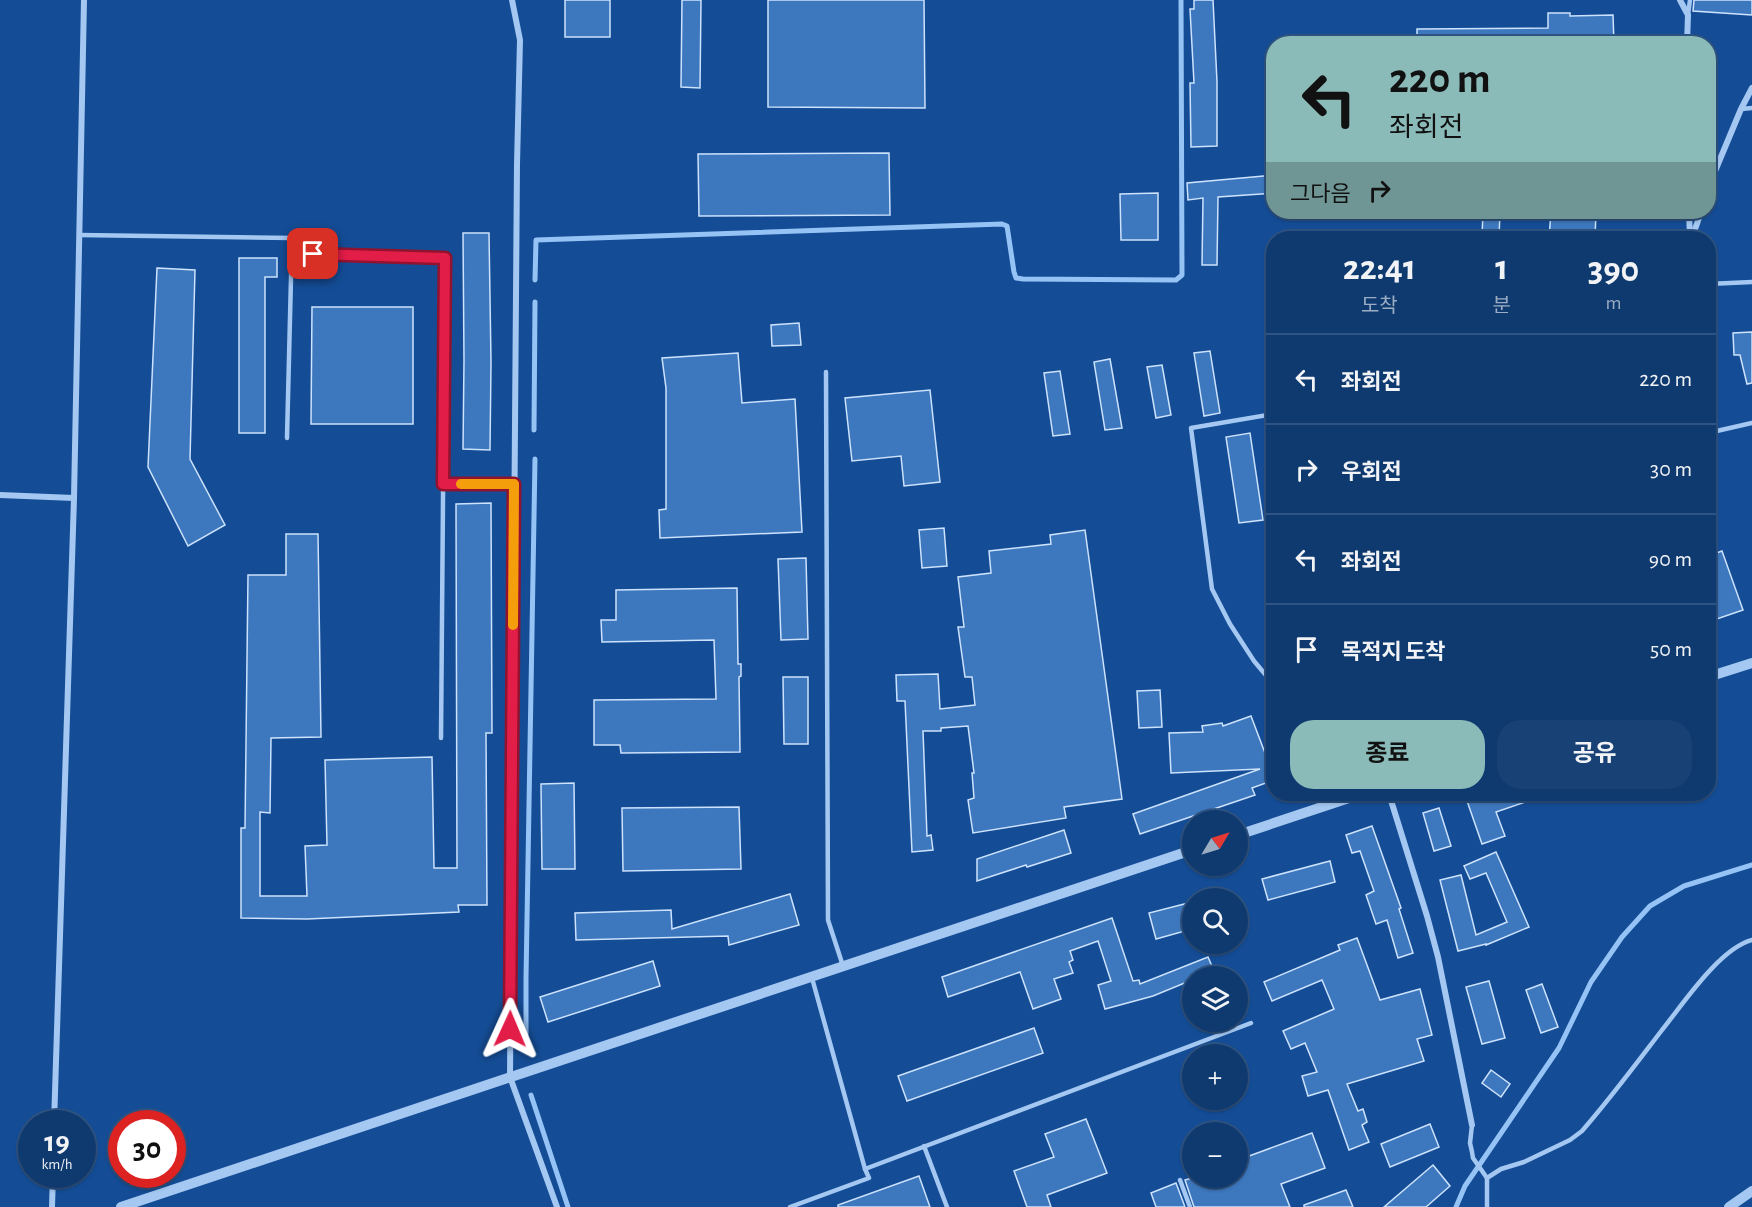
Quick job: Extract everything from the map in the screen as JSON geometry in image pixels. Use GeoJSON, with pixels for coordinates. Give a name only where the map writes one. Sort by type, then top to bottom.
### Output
{"type":"FeatureCollection","features":[{"type":"Feature","properties":{"kind":"street"},"geometry":{"type":"LineString","coordinates":[[54,1110],[74,498],[84,0]]}},
{"type":"Feature","properties":{"kind":"street"},"geometry":{"type":"LineString","coordinates":[[512,0],[520,40],[517,164],[510,1077],[556,1207]]}},
{"type":"Feature","properties":{"kind":"street"},"geometry":{"type":"LineString","coordinates":[[1680,0],[1688,15],[1687,36]]}},
{"type":"Feature","properties":{"kind":"street"},"geometry":{"type":"LineString","coordinates":[[1716,169],[1752,88]]}},
{"type":"Feature","properties":{"kind":"street"},"geometry":{"type":"LineString","coordinates":[[0,495],[74,498]]}},
{"type":"Feature","properties":{"kind":"street"},"geometry":{"type":"LineString","coordinates":[[1716,674],[1752,663]]}},
{"type":"Feature","properties":{"kind":"street"},"geometry":{"type":"LineString","coordinates":[[1248,832],[1339,801]]}},
{"type":"Feature","properties":{"kind":"street"},"geometry":{"type":"LineString","coordinates":[[1391,801],[1433,936],[1472,1125]]}},
{"type":"Feature","properties":{"kind":"street"},"geometry":{"type":"LineString","coordinates":[[121,1207],[1182,853]]}},
{"type":"Feature","properties":{"kind":"street"},"geometry":{"type":"LineString","coordinates":[[52,1207],[53,1188]]}},
{"type":"Feature","properties":{"kind":"street"},"geometry":{"type":"LineString","coordinates":[[1729,1207],[1752,1191]]}},
{"type":"Feature","properties":{"kind":"lane"},"geometry":{"type":"LineString","coordinates":[[1688,15],[1690,0]]}},
{"type":"Feature","properties":{"kind":"lane"},"geometry":{"type":"LineString","coordinates":[[1741,109],[1752,108]]}},
{"type":"Feature","properties":{"kind":"lane"},"geometry":{"type":"LineString","coordinates":[[79,235],[292,238],[287,438]]}},
{"type":"Feature","properties":{"kind":"lane"},"geometry":{"type":"LineString","coordinates":[[291,253],[445,258],[441,738]]}},
{"type":"Feature","properties":{"kind":"lane"},"geometry":{"type":"LineString","coordinates":[[1716,284],[1752,282]]}},
{"type":"Feature","properties":{"kind":"lane"},"geometry":{"type":"LineString","coordinates":[[826,372],[828,920],[843,966]]}},
{"type":"Feature","properties":{"kind":"lane"},"geometry":{"type":"LineString","coordinates":[[1266,415],[1191,428],[1212,589],[1241,641],[1266,675]]}},
{"type":"Feature","properties":{"kind":"lane"},"geometry":{"type":"LineString","coordinates":[[1716,431],[1752,423]]}},
{"type":"Feature","properties":{"kind":"lane"},"geometry":{"type":"LineString","coordinates":[[443,484],[514,484]]}},
{"type":"Feature","properties":{"kind":"lane"},"geometry":{"type":"LineString","coordinates":[[1487,1178],[1501,1169],[1524,1162],[1570,1140],[1582,1131],[1703,978],[1732,950],[1752,940]]}},
{"type":"Feature","properties":{"kind":"lane"},"geometry":{"type":"LineString","coordinates":[[790,1207],[869,1178],[812,978]]}},
{"type":"Feature","properties":{"kind":"lane"},"geometry":{"type":"LineString","coordinates":[[865,1169],[1251,1023]]}},
{"type":"Feature","properties":{"kind":"lane"},"geometry":{"type":"LineString","coordinates":[[1472,1125],[1470,1143],[1473,1158],[1487,1178],[1487,1207]]}},
{"type":"Feature","properties":{"kind":"lane"},"geometry":{"type":"LineString","coordinates":[[924,1146],[947,1207]]}},
{"type":"Feature","properties":{"kind":"lane"},"geometry":{"type":"LineString","coordinates":[[1180,1180],[1190,1207]]}},
{"type":"Feature","properties":{"kind":"building"},"geometry":{"type":"Polygon","coordinates":[[[565,0],[610,0],[610,37],[565,37],[565,0]]]}},
{"type":"Feature","properties":{"kind":"building"},"geometry":{"type":"Polygon","coordinates":[[[682,0],[701,0],[700,88],[681,87],[682,0]]]}},
{"type":"Feature","properties":{"kind":"building"},"geometry":{"type":"Polygon","coordinates":[[[768,0],[924,0],[925,108],[768,107],[768,0]]]}},
{"type":"Feature","properties":{"kind":"building"},"geometry":{"type":"Polygon","coordinates":[[[1194,0],[1213,0],[1217,146],[1191,147],[1190,83],[1194,83],[1190,9],[1194,9],[1194,0]]]}},
{"type":"Feature","properties":{"kind":"building"},"geometry":{"type":"Polygon","coordinates":[[[1694,0],[1752,0],[1752,15],[1693,11],[1694,0]]]}},
{"type":"Feature","properties":{"kind":"building"},"geometry":{"type":"Polygon","coordinates":[[[1548,13],[1570,13],[1570,16],[1613,15],[1614,36],[1417,36],[1417,29],[1548,28],[1548,13]]]}},
{"type":"Feature","properties":{"kind":"building"},"geometry":{"type":"Polygon","coordinates":[[[889,153],[890,215],[699,216],[698,154],[889,153]]]}},
{"type":"Feature","properties":{"kind":"building"},"geometry":{"type":"Polygon","coordinates":[[[1266,176],[1266,194],[1218,197],[1217,265],[1202,265],[1203,198],[1188,200],[1187,183],[1266,176]]]}},
{"type":"Feature","properties":{"kind":"building"},"geometry":{"type":"Polygon","coordinates":[[[1158,193],[1158,240],[1121,240],[1120,194],[1158,193]]]}},
{"type":"Feature","properties":{"kind":"building"},"geometry":{"type":"Polygon","coordinates":[[[1483,219],[1500,219],[1499,231],[1482,231],[1483,219]]]}},
{"type":"Feature","properties":{"kind":"building"},"geometry":{"type":"Polygon","coordinates":[[[1550,219],[1596,219],[1595,231],[1550,231],[1550,219]]]}},
{"type":"Feature","properties":{"kind":"building"},"geometry":{"type":"Polygon","coordinates":[[[463,233],[489,233],[490,450],[463,449],[463,233]]]}},
{"type":"Feature","properties":{"kind":"building"},"geometry":{"type":"Polygon","coordinates":[[[239,258],[277,258],[277,277],[265,277],[265,433],[239,433],[239,258]]]}},
{"type":"Feature","properties":{"kind":"building"},"geometry":{"type":"Polygon","coordinates":[[[157,268],[195,270],[190,459],[225,525],[188,546],[148,467],[157,268]]]}},
{"type":"Feature","properties":{"kind":"building"},"geometry":{"type":"Polygon","coordinates":[[[312,307],[413,307],[413,424],[311,424],[312,307]]]}},
{"type":"Feature","properties":{"kind":"building"},"geometry":{"type":"Polygon","coordinates":[[[799,323],[801,345],[772,346],[771,325],[799,323]]]}},
{"type":"Feature","properties":{"kind":"building"},"geometry":{"type":"Polygon","coordinates":[[[1752,332],[1752,383],[1747,384],[1740,355],[1734,355],[1733,333],[1752,332]]]}},
{"type":"Feature","properties":{"kind":"building"},"geometry":{"type":"Polygon","coordinates":[[[1210,351],[1220,413],[1204,416],[1194,353],[1210,351]]]}},
{"type":"Feature","properties":{"kind":"building"},"geometry":{"type":"Polygon","coordinates":[[[738,353],[742,403],[795,399],[802,532],[660,538],[659,510],[666,509],[666,388],[662,358],[738,353]]]}},
{"type":"Feature","properties":{"kind":"building"},"geometry":{"type":"Polygon","coordinates":[[[1110,359],[1122,428],[1105,430],[1094,362],[1110,359]]]}},
{"type":"Feature","properties":{"kind":"building"},"geometry":{"type":"Polygon","coordinates":[[[1162,365],[1171,415],[1156,418],[1147,367],[1162,365]]]}},
{"type":"Feature","properties":{"kind":"building"},"geometry":{"type":"Polygon","coordinates":[[[1060,371],[1070,434],[1053,436],[1044,373],[1060,371]]]}},
{"type":"Feature","properties":{"kind":"building"},"geometry":{"type":"Polygon","coordinates":[[[930,390],[940,482],[904,486],[901,456],[852,461],[845,398],[930,390]]]}},
{"type":"Feature","properties":{"kind":"building"},"geometry":{"type":"Polygon","coordinates":[[[1250,433],[1263,520],[1239,523],[1226,437],[1250,433]]]}},
{"type":"Feature","properties":{"kind":"building"},"geometry":{"type":"Polygon","coordinates":[[[491,503],[492,733],[486,733],[487,905],[458,905],[459,912],[307,919],[241,918],[241,828],[245,828],[248,575],[286,575],[286,534],[318,534],[321,737],[271,738],[270,813],[260,812],[260,896],[307,896],[305,846],[327,845],[325,760],[432,757],[434,868],[457,868],[456,504],[491,503]]]}},
{"type":"Feature","properties":{"kind":"building"},"geometry":{"type":"Polygon","coordinates":[[[944,528],[947,566],[922,568],[919,530],[944,528]]]}},
{"type":"Feature","properties":{"kind":"building"},"geometry":{"type":"Polygon","coordinates":[[[1085,530],[1122,799],[1064,807],[1066,818],[973,833],[968,800],[974,798],[972,773],[974,773],[968,726],[941,728],[941,731],[923,731],[927,836],[931,835],[933,850],[912,852],[905,701],[897,701],[896,675],[938,674],[940,709],[975,705],[972,677],[965,677],[958,627],[964,627],[958,577],[991,573],[989,551],[1051,544],[1050,535],[1085,530]]]}},
{"type":"Feature","properties":{"kind":"building"},"geometry":{"type":"Polygon","coordinates":[[[1722,551],[1743,610],[1716,619],[1717,597],[1716,553],[1722,551]]]}},
{"type":"Feature","properties":{"kind":"building"},"geometry":{"type":"Polygon","coordinates":[[[806,558],[808,639],[781,640],[778,559],[806,558]]]}},
{"type":"Feature","properties":{"kind":"building"},"geometry":{"type":"Polygon","coordinates":[[[737,588],[738,664],[741,664],[741,676],[739,677],[740,752],[621,753],[620,745],[594,745],[594,700],[716,699],[714,640],[602,642],[601,620],[616,620],[616,590],[737,588]]]}},
{"type":"Feature","properties":{"kind":"building"},"geometry":{"type":"Polygon","coordinates":[[[783,677],[808,677],[808,744],[784,744],[783,677]]]}},
{"type":"Feature","properties":{"kind":"building"},"geometry":{"type":"Polygon","coordinates":[[[1160,690],[1162,727],[1139,728],[1137,691],[1160,690]]]}},
{"type":"Feature","properties":{"kind":"building"},"geometry":{"type":"Polygon","coordinates":[[[1251,716],[1266,753],[1266,783],[1252,788],[1255,795],[1211,810],[1182,810],[1182,820],[1140,834],[1133,814],[1260,769],[1171,773],[1169,733],[1203,732],[1202,726],[1222,723],[1223,726],[1251,716]]]}},
{"type":"Feature","properties":{"kind":"building"},"geometry":{"type":"Polygon","coordinates":[[[574,783],[575,869],[542,869],[541,784],[574,783]]]}},
{"type":"Feature","properties":{"kind":"building"},"geometry":{"type":"Polygon","coordinates":[[[1467,801],[1528,801],[1496,812],[1505,836],[1482,844],[1467,801]]]}},
{"type":"Feature","properties":{"kind":"building"},"geometry":{"type":"Polygon","coordinates":[[[739,807],[741,869],[623,871],[622,808],[739,807]]]}},
{"type":"Feature","properties":{"kind":"building"},"geometry":{"type":"Polygon","coordinates":[[[1439,808],[1451,846],[1434,851],[1423,813],[1439,808]]]}},
{"type":"Feature","properties":{"kind":"building"},"geometry":{"type":"Polygon","coordinates":[[[1372,826],[1401,908],[1399,909],[1413,953],[1398,958],[1387,920],[1376,924],[1366,895],[1374,891],[1360,851],[1352,853],[1346,835],[1372,826]]]}},
{"type":"Feature","properties":{"kind":"building"},"geometry":{"type":"Polygon","coordinates":[[[1064,830],[1071,853],[977,881],[977,859],[1064,830]]]}},
{"type":"Feature","properties":{"kind":"building"},"geometry":{"type":"Polygon","coordinates":[[[1496,852],[1529,927],[1486,945],[1458,951],[1440,880],[1461,875],[1476,935],[1507,922],[1486,873],[1470,879],[1464,866],[1496,852]]]}},
{"type":"Feature","properties":{"kind":"building"},"geometry":{"type":"Polygon","coordinates":[[[1330,861],[1335,882],[1268,900],[1262,879],[1330,861]]]}},
{"type":"Feature","properties":{"kind":"building"},"geometry":{"type":"Polygon","coordinates":[[[790,894],[799,925],[729,945],[728,936],[576,940],[575,913],[671,910],[672,929],[790,894]]]}},
{"type":"Feature","properties":{"kind":"building"},"geometry":{"type":"Polygon","coordinates":[[[1182,905],[1182,932],[1156,939],[1149,913],[1182,905]]]}},
{"type":"Feature","properties":{"kind":"building"},"geometry":{"type":"Polygon","coordinates":[[[1112,918],[1133,981],[1139,980],[1140,984],[1182,967],[1182,984],[1153,996],[1105,1009],[1098,985],[1111,981],[1098,941],[1070,951],[1073,960],[1069,962],[1073,973],[1054,979],[1061,999],[1033,1009],[1020,972],[948,997],[942,977],[1112,918]]]}},
{"type":"Feature","properties":{"kind":"building"},"geometry":{"type":"Polygon","coordinates":[[[1357,938],[1380,1000],[1420,989],[1432,1035],[1417,1039],[1424,1061],[1347,1084],[1358,1111],[1363,1109],[1367,1122],[1362,1125],[1369,1142],[1349,1150],[1328,1090],[1308,1096],[1302,1076],[1317,1072],[1305,1043],[1291,1049],[1283,1031],[1334,1009],[1322,980],[1272,1001],[1264,982],[1340,950],[1338,945],[1357,938]]]}},
{"type":"Feature","properties":{"kind":"building"},"geometry":{"type":"Polygon","coordinates":[[[1208,957],[1212,966],[1185,966],[1208,957]]]}},
{"type":"Feature","properties":{"kind":"building"},"geometry":{"type":"Polygon","coordinates":[[[653,961],[660,986],[548,1022],[540,997],[653,961]]]}},
{"type":"Feature","properties":{"kind":"building"},"geometry":{"type":"Polygon","coordinates":[[[1489,981],[1505,1038],[1482,1044],[1466,987],[1489,981]]]}},
{"type":"Feature","properties":{"kind":"building"},"geometry":{"type":"Polygon","coordinates":[[[1542,984],[1558,1027],[1541,1033],[1526,990],[1542,984]]]}},
{"type":"Feature","properties":{"kind":"building"},"geometry":{"type":"Polygon","coordinates":[[[1034,1028],[1043,1053],[907,1101],[898,1076],[1034,1028]]]}},
{"type":"Feature","properties":{"kind":"building"},"geometry":{"type":"Polygon","coordinates":[[[1491,1070],[1510,1084],[1501,1097],[1482,1083],[1491,1070]]]}},
{"type":"Feature","properties":{"kind":"building"},"geometry":{"type":"Polygon","coordinates":[[[1086,1119],[1107,1173],[1047,1195],[1051,1207],[1027,1207],[1014,1171],[1054,1157],[1045,1134],[1086,1119]]]}},
{"type":"Feature","properties":{"kind":"building"},"geometry":{"type":"Polygon","coordinates":[[[1430,1124],[1439,1147],[1390,1167],[1381,1144],[1430,1124]]]}},
{"type":"Feature","properties":{"kind":"building"},"geometry":{"type":"Polygon","coordinates":[[[1312,1133],[1325,1168],[1281,1184],[1290,1207],[1194,1207],[1188,1188],[1248,1188],[1248,1156],[1312,1133]]]}},
{"type":"Feature","properties":{"kind":"building"},"geometry":{"type":"Polygon","coordinates":[[[1433,1165],[1450,1186],[1426,1207],[1384,1207],[1433,1165]]]}},
{"type":"Feature","properties":{"kind":"building"},"geometry":{"type":"Polygon","coordinates":[[[919,1176],[930,1207],[838,1207],[838,1205],[919,1176]]]}},
{"type":"Feature","properties":{"kind":"building"},"geometry":{"type":"Polygon","coordinates":[[[1176,1183],[1185,1207],[1156,1207],[1151,1193],[1176,1183]]]}},
{"type":"Feature","properties":{"kind":"building"},"geometry":{"type":"Polygon","coordinates":[[[1346,1190],[1353,1207],[1304,1207],[1304,1205],[1346,1190]]]}},
{"type":"Feature","properties":{"kind":"waterway"},"geometry":{"type":"LineString","coordinates":[[535,280],[536,240],[1002,224],[1007,226],[1016,278],[1176,280],[1182,275],[1181,0]]}},
{"type":"Feature","properties":{"kind":"waterway"},"geometry":{"type":"LineString","coordinates":[[534,430],[535,302]]}},
{"type":"Feature","properties":{"kind":"waterway"},"geometry":{"type":"LineString","coordinates":[[526,1034],[535,459]]}},
{"type":"Feature","properties":{"kind":"waterway"},"geometry":{"type":"LineString","coordinates":[[1456,1207],[1465,1186],[1559,1048],[1591,982],[1622,937],[1650,906],[1684,886],[1752,865]]}},
{"type":"Feature","properties":{"kind":"waterway"},"geometry":{"type":"LineString","coordinates":[[531,1095],[568,1207]]}},
{"type":"Feature","properties":{"kind":"slow traffic"},"geometry":{"type":"LineString","coordinates":[[461,484],[514,484],[513,625]]}},
{"type":"Feature","properties":{"kind":"route"},"geometry":{"type":"LineString","coordinates":[[313,254],[445,258],[443,484],[514,484],[510,1029]]}}]}
